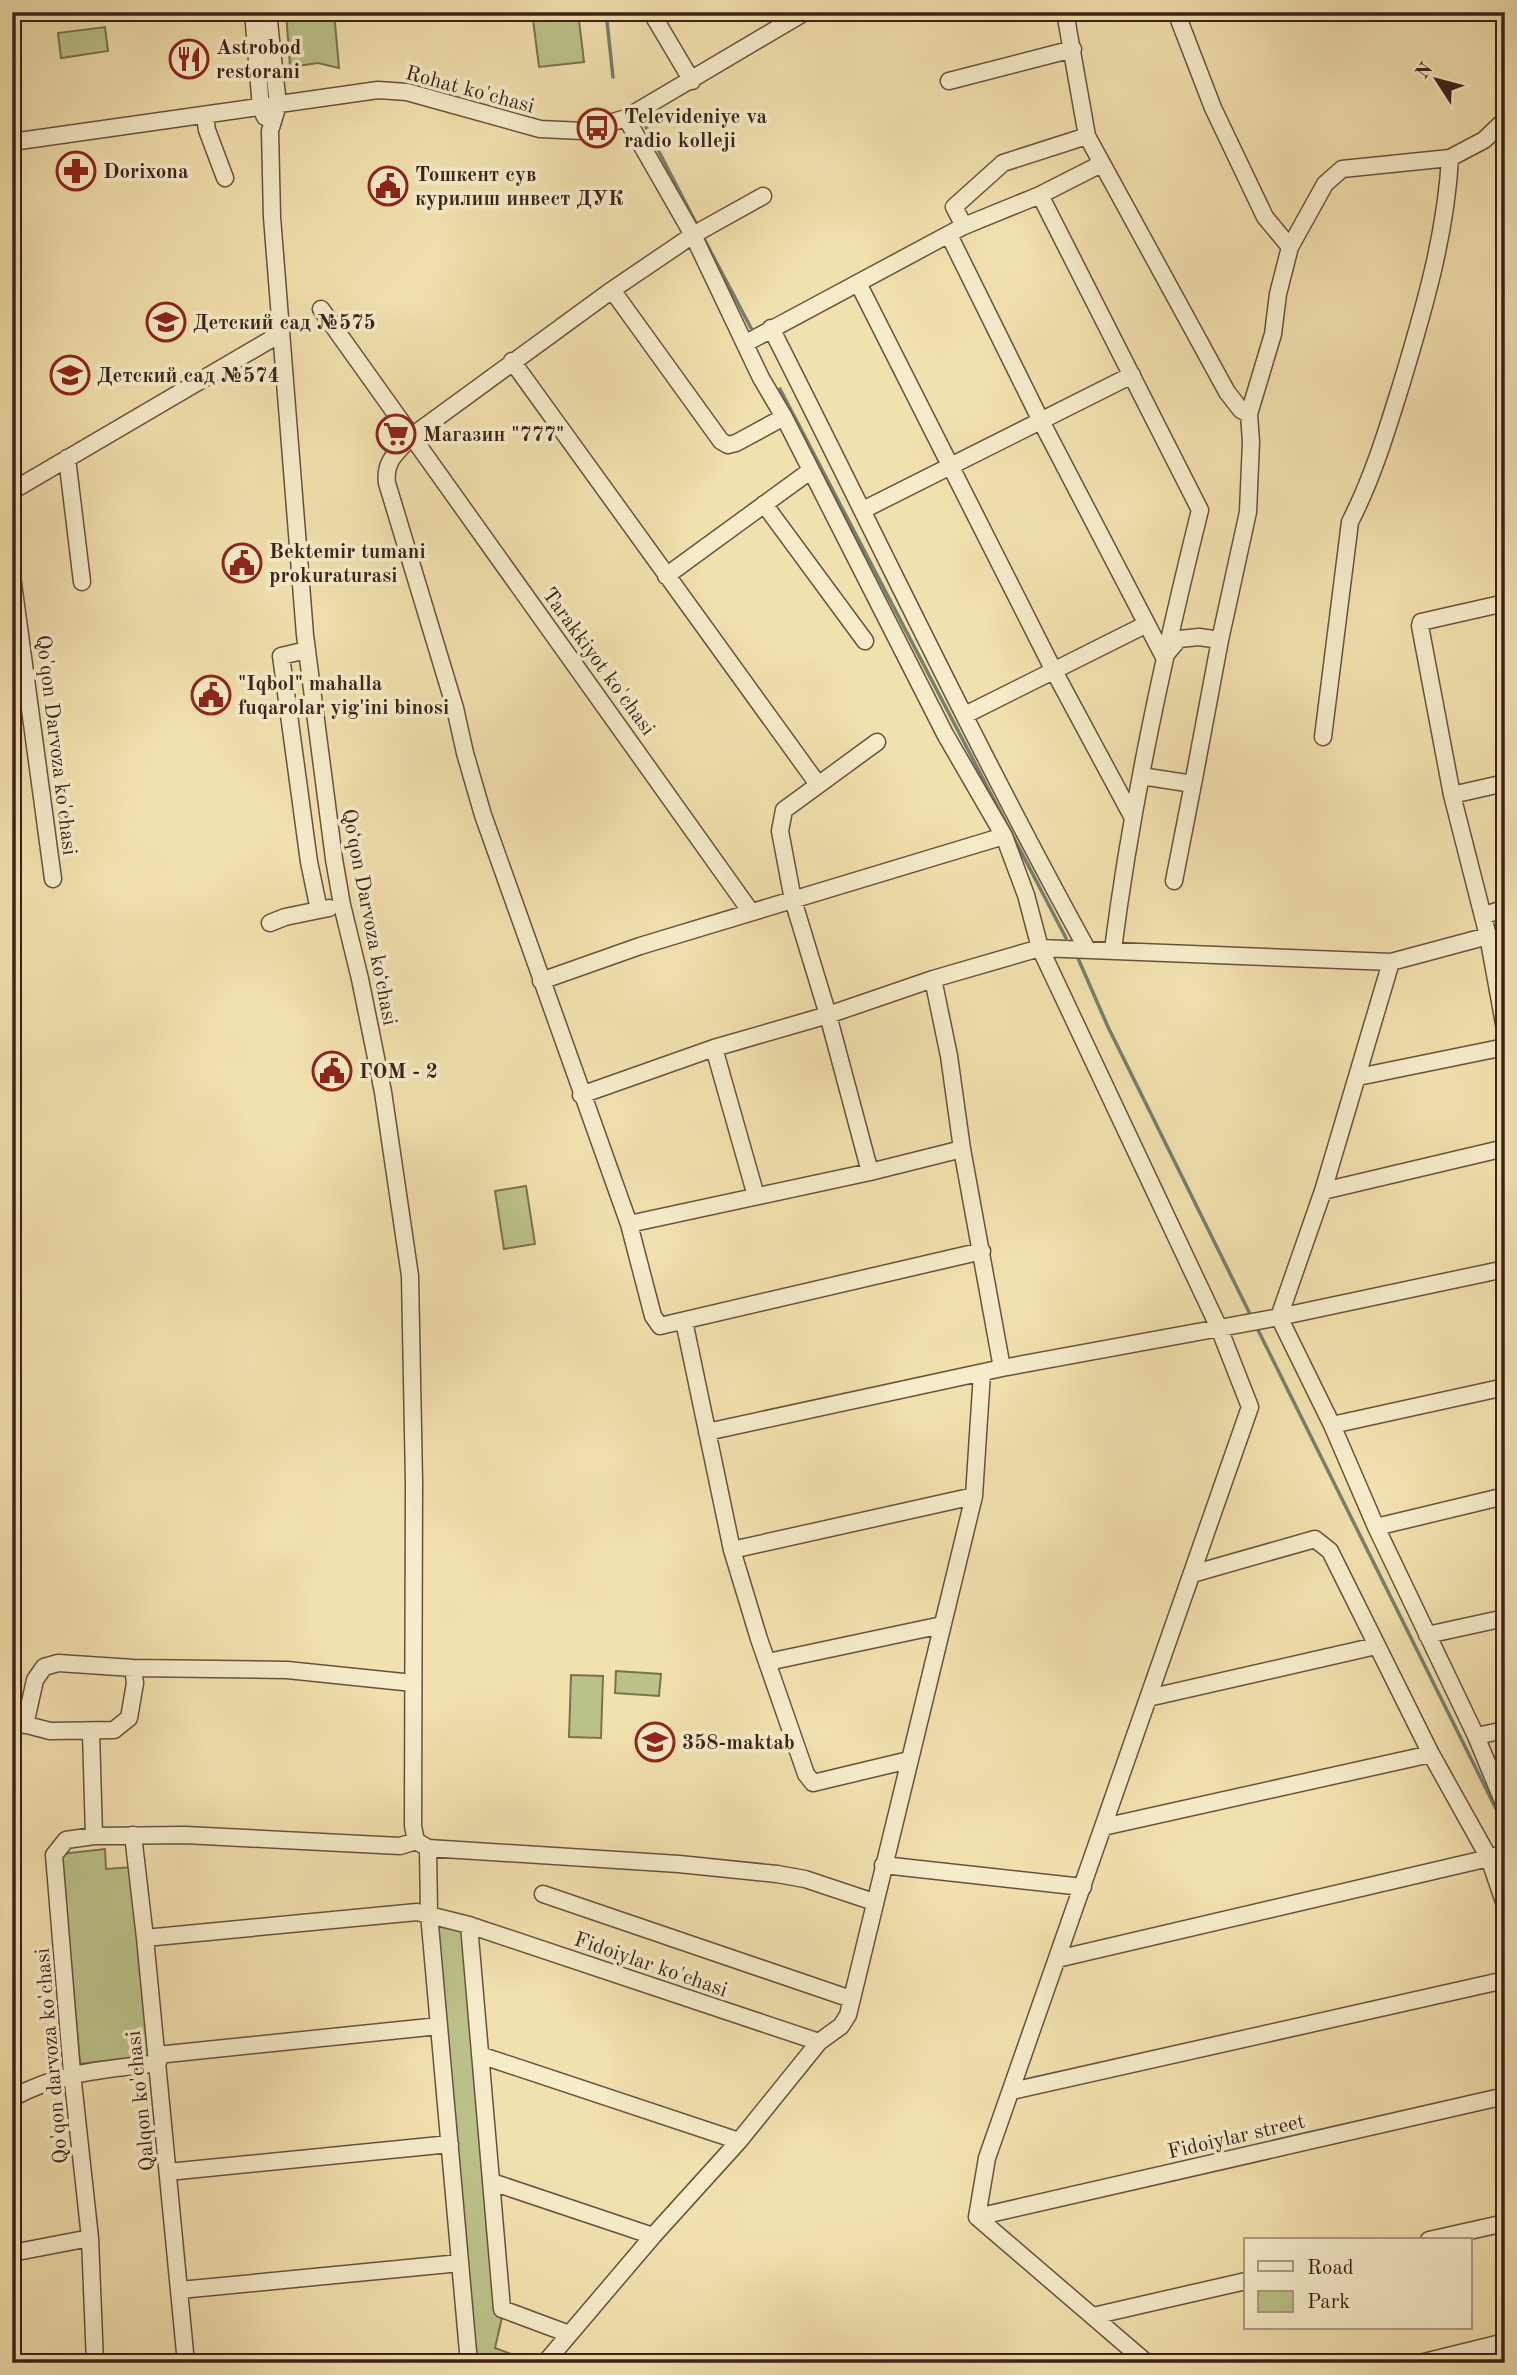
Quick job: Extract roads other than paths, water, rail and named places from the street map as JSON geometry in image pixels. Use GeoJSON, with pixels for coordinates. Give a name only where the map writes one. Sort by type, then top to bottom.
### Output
{"type":"FeatureCollection","features":[{"type":"Feature","properties":{"kind":"street","name":"Qoʻqon Darvoza koʻchasi"},"geometry":{"type":"LineString","coordinates":[[253,12],[261,108],[270,131]]}},
{"type":"Feature","properties":{"kind":"street"},"geometry":{"type":"LineString","coordinates":[[268,12],[278,105]]}},
{"type":"Feature","properties":{"kind":"street"},"geometry":{"type":"LineString","coordinates":[[652,12],[692,81]]}},
{"type":"Feature","properties":{"kind":"street"},"geometry":{"type":"LineString","coordinates":[[1065,12],[1087,136],[1227,392],[1241,410],[1249,414]]}},
{"type":"Feature","properties":{"kind":"street"},"geometry":{"type":"LineString","coordinates":[[1176,12],[1213,108],[1265,217],[1290,247]]}},
{"type":"Feature","properties":{"kind":"street","name":"Rohat ko'chasi"},"geometry":{"type":"LineString","coordinates":[[12,142],[261,108],[363,91],[386,90],[407,92],[540,129],[583,131],[626,118],[804,13]]}},
{"type":"Feature","properties":{"kind":"street"},"geometry":{"type":"LineString","coordinates":[[948,81],[1073,49]]}},
{"type":"Feature","properties":{"kind":"street","name":"Qoʻqon Darvoza koʻchasi"},"geometry":{"type":"LineString","coordinates":[[278,105],[270,131],[272,217],[307,650],[342,905],[380,1079],[411,1294],[414,1482],[413,1826],[422,1845]]}},
{"type":"Feature","properties":{"kind":"street"},"geometry":{"type":"LineString","coordinates":[[205,116],[207,130],[225,178]]}},
{"type":"Feature","properties":{"kind":"street"},"geometry":{"type":"LineString","coordinates":[[626,118],[700,232],[761,378],[784,417],[945,734],[1003,836],[1026,895],[1040,948],[1219,1328],[1250,1407],[987,2158],[977,2217],[1147,2363]]}},
{"type":"Feature","properties":{"kind":"street"},"geometry":{"type":"LineString","coordinates":[[1174,881],[1220,640],[1248,512],[1251,442],[1249,414],[1273,334],[1278,295],[1290,247],[1325,184],[1342,170],[1450,158],[1484,140],[1505,120]]}},
{"type":"Feature","properties":{"kind":"street"},"geometry":{"type":"LineString","coordinates":[[964,226],[954,207],[1003,163],[1087,136]]}},
{"type":"Feature","properties":{"kind":"street"},"geometry":{"type":"LineString","coordinates":[[1323,737],[1350,522],[1378,458],[1421,318],[1448,196],[1450,158]]}},
{"type":"Feature","properties":{"kind":"street"},"geometry":{"type":"LineString","coordinates":[[746,343],[948,234],[1040,195],[1101,164]]}},
{"type":"Feature","properties":{"kind":"street"},"geometry":{"type":"LineString","coordinates":[[1040,195],[1200,510],[1164,657],[1133,818],[1112,949]]}},
{"type":"Feature","properties":{"kind":"street"},"geometry":{"type":"LineString","coordinates":[[763,196],[700,232],[612,290],[412,436],[390,460],[386,471],[387,483],[455,708],[483,814],[629,1224],[653,1316],[660,1326],[982,1251]]}},
{"type":"Feature","properties":{"kind":"street"},"geometry":{"type":"LineString","coordinates":[[948,234],[1041,421],[1164,657]]}},
{"type":"Feature","properties":{"kind":"street"},"geometry":{"type":"LineString","coordinates":[[858,283],[1054,671],[1133,818]]}},
{"type":"Feature","properties":{"kind":"street"},"geometry":{"type":"LineString","coordinates":[[612,290],[721,441],[736,443],[784,417]]}},
{"type":"Feature","properties":{"kind":"street","name":"Tarakkiyot ko'chasi"},"geometry":{"type":"LineString","coordinates":[[321,309],[751,912]]}},
{"type":"Feature","properties":{"kind":"street"},"geometry":{"type":"LineString","coordinates":[[771,328],[965,715],[1087,949]]}},
{"type":"Feature","properties":{"kind":"street"},"geometry":{"type":"LineString","coordinates":[[15,489],[280,334]]}},
{"type":"Feature","properties":{"kind":"street"},"geometry":{"type":"LineString","coordinates":[[512,361],[817,783]]}},
{"type":"Feature","properties":{"kind":"street"},"geometry":{"type":"LineString","coordinates":[[863,510],[1132,375]]}},
{"type":"Feature","properties":{"kind":"street"},"geometry":{"type":"LineString","coordinates":[[67,458],[82,582]]}},
{"type":"Feature","properties":{"kind":"street"},"geometry":{"type":"LineString","coordinates":[[666,576],[810,471]]}},
{"type":"Feature","properties":{"kind":"street"},"geometry":{"type":"LineString","coordinates":[[764,504],[864,641]]}},
{"type":"Feature","properties":{"kind":"street","name":"Qo'qon Darvoza ko'chasi"},"geometry":{"type":"LineString","coordinates":[[12,576],[53,879]]}},
{"type":"Feature","properties":{"kind":"street"},"geometry":{"type":"LineString","coordinates":[[1505,603],[1426,620],[1420,626],[1452,795],[1488,936],[1505,1028]]}},
{"type":"Feature","properties":{"kind":"street"},"geometry":{"type":"LineString","coordinates":[[965,715],[1147,624]]}},
{"type":"Feature","properties":{"kind":"street"},"geometry":{"type":"LineString","coordinates":[[1164,657],[1179,639],[1199,637],[1220,640]]}},
{"type":"Feature","properties":{"kind":"street"},"geometry":{"type":"LineString","coordinates":[[307,650],[281,656],[309,862],[319,910]]}},
{"type":"Feature","properties":{"kind":"street"},"geometry":{"type":"LineString","coordinates":[[870,1172],[828,1014],[793,900],[780,819],[784,810],[817,783],[877,742]]}},
{"type":"Feature","properties":{"kind":"street"},"geometry":{"type":"LineString","coordinates":[[1141,776],[1193,784]]}},
{"type":"Feature","properties":{"kind":"street"},"geometry":{"type":"LineString","coordinates":[[1452,795],[1505,783]]}},
{"type":"Feature","properties":{"kind":"street"},"geometry":{"type":"LineString","coordinates":[[541,981],[640,946],[1003,836]]}},
{"type":"Feature","properties":{"kind":"street"},"geometry":{"type":"LineString","coordinates":[[270,923],[285,917],[342,905]]}},
{"type":"Feature","properties":{"kind":"street"},"geometry":{"type":"LineString","coordinates":[[1483,916],[1505,908]]}},
{"type":"Feature","properties":{"kind":"street"},"geometry":{"type":"LineString","coordinates":[[581,1095],[714,1048],[1040,948],[1391,962],[1488,936]]}},
{"type":"Feature","properties":{"kind":"street"},"geometry":{"type":"LineString","coordinates":[[1391,962],[1323,1191],[1279,1317],[1476,1736],[1505,1806]]}},
{"type":"Feature","properties":{"kind":"street"},"geometry":{"type":"LineString","coordinates":[[933,979],[949,1056],[962,1149],[1002,1367]]}},
{"type":"Feature","properties":{"kind":"street"},"geometry":{"type":"LineString","coordinates":[[1357,1077],[1505,1047]]}},
{"type":"Feature","properties":{"kind":"street"},"geometry":{"type":"LineString","coordinates":[[714,1048],[755,1196]]}},
{"type":"Feature","properties":{"kind":"street"},"geometry":{"type":"LineString","coordinates":[[1323,1191],[1505,1148]]}},
{"type":"Feature","properties":{"kind":"street"},"geometry":{"type":"LineString","coordinates":[[629,1224],[870,1172],[962,1149]]}},
{"type":"Feature","properties":{"kind":"street"},"geometry":{"type":"LineString","coordinates":[[708,1432],[1002,1367],[1279,1317],[1505,1269]]}},
{"type":"Feature","properties":{"kind":"street"},"geometry":{"type":"LineString","coordinates":[[684,1321],[732,1550],[806,1774],[813,1783],[909,1760]]}},
{"type":"Feature","properties":{"kind":"street"},"geometry":{"type":"LineString","coordinates":[[545,2363],[653,2236],[739,2141],[819,2042],[841,2026],[848,2015],[974,1496],[982,1373]]}},
{"type":"Feature","properties":{"kind":"street"},"geometry":{"type":"LineString","coordinates":[[1332,1425],[1505,1387]]}},
{"type":"Feature","properties":{"kind":"street"},"geometry":{"type":"LineString","coordinates":[[732,1550],[974,1496]]}},
{"type":"Feature","properties":{"kind":"street"},"geometry":{"type":"LineString","coordinates":[[1376,1527],[1505,1496]]}},
{"type":"Feature","properties":{"kind":"street"},"geometry":{"type":"LineString","coordinates":[[1192,1574],[1315,1539],[1329,1551],[1431,1754],[1497,1856],[1505,1905]]}},
{"type":"Feature","properties":{"kind":"street"},"geometry":{"type":"LineString","coordinates":[[1427,1635],[1505,1618]]}},
{"type":"Feature","properties":{"kind":"street"},"geometry":{"type":"LineString","coordinates":[[768,1662],[942,1626]]}},
{"type":"Feature","properties":{"kind":"street"},"geometry":{"type":"LineString","coordinates":[[1149,1698],[1376,1646]]}},
{"type":"Feature","properties":{"kind":"street"},"geometry":{"type":"LineString","coordinates":[[133,1668],[135,1683],[129,1718],[114,1730],[50,1731],[19,1723],[35,1680],[44,1667],[58,1663],[133,1668],[287,1670],[413,1683]]}},
{"type":"Feature","properties":{"kind":"street"},"geometry":{"type":"LineString","coordinates":[[1476,1736],[1505,1730]]}},
{"type":"Feature","properties":{"kind":"street"},"geometry":{"type":"LineString","coordinates":[[91,1732],[94,1836]]}},
{"type":"Feature","properties":{"kind":"street"},"geometry":{"type":"LineString","coordinates":[[1103,1827],[1431,1754]]}},
{"type":"Feature","properties":{"kind":"street","name":"Qalqon ko'chasi"},"geometry":{"type":"LineString","coordinates":[[133,1835],[158,2059],[186,2363]]}},
{"type":"Feature","properties":{"kind":"street","name":"Qo'qon darvoza ko'chasi"},"geometry":{"type":"LineString","coordinates":[[95,2363],[90,2238],[72,2073],[54,1855],[66,1840],[94,1836],[185,1835],[422,1845],[679,1864],[805,1879],[874,1902]]}},
{"type":"Feature","properties":{"kind":"street"},"geometry":{"type":"LineString","coordinates":[[422,1845],[469,2363]]}},
{"type":"Feature","properties":{"kind":"street"},"geometry":{"type":"LineString","coordinates":[[1058,1959],[1497,1856]]}},
{"type":"Feature","properties":{"kind":"street"},"geometry":{"type":"LineString","coordinates":[[883,1866],[1083,1887]]}},
{"type":"Feature","properties":{"kind":"street","name":"Fidoiylar ko'chasi"},"geometry":{"type":"LineString","coordinates":[[543,1894],[851,1999]]}},
{"type":"Feature","properties":{"kind":"street","name":"Fidoiylar ko'chasi"},"geometry":{"type":"LineString","coordinates":[[145,1938],[417,1912],[469,1925],[819,2042]]}},
{"type":"Feature","properties":{"kind":"street"},"geometry":{"type":"LineString","coordinates":[[469,1925],[502,2309],[569,2334]]}},
{"type":"Feature","properties":{"kind":"street"},"geometry":{"type":"LineString","coordinates":[[1012,2091],[1505,1980]]}},
{"type":"Feature","properties":{"kind":"street"},"geometry":{"type":"LineString","coordinates":[[12,2098],[39,2084],[72,2073],[158,2059],[439,2026]]}},
{"type":"Feature","properties":{"kind":"street"},"geometry":{"type":"LineString","coordinates":[[480,2054],[739,2141]]}},
{"type":"Feature","properties":{"kind":"street","name":"Fidoiylar street"},"geometry":{"type":"LineString","coordinates":[[977,2217],[1505,2096]]}},
{"type":"Feature","properties":{"kind":"street"},"geometry":{"type":"LineString","coordinates":[[168,2172],[450,2144]]}},
{"type":"Feature","properties":{"kind":"street"},"geometry":{"type":"LineString","coordinates":[[492,2182],[653,2236]]}},
{"type":"Feature","properties":{"kind":"street"},"geometry":{"type":"LineString","coordinates":[[1438,2238],[1505,2223]]}},
{"type":"Feature","properties":{"kind":"street"},"geometry":{"type":"LineString","coordinates":[[12,2253],[90,2238]]}},
{"type":"Feature","properties":{"kind":"street"},"geometry":{"type":"LineString","coordinates":[[180,2290],[460,2263]]}},
{"type":"Feature","properties":{"kind":"street"},"geometry":{"type":"LineString","coordinates":[[1093,2316],[1244,2281]]}},
{"type":"Feature","properties":{"kind":"street"},"geometry":{"type":"LineString","coordinates":[[1420,2363],[1505,2342]]}},
{"type":"Feature","properties":{"kind":"waterway"},"geometry":{"type":"LineString","coordinates":[[606,12],[613,77]]}},
{"type":"Feature","properties":{"kind":"waterway"},"geometry":{"type":"LineString","coordinates":[[643,121],[697,225]]}},
{"type":"Feature","properties":{"kind":"waterway"},"geometry":{"type":"LineString","coordinates":[[702,235],[751,328]]}},
{"type":"Feature","properties":{"kind":"waterway"},"geometry":{"type":"LineString","coordinates":[[780,389],[1066,938]]}},
{"type":"Feature","properties":{"kind":"waterway"},"geometry":{"type":"LineString","coordinates":[[1077,956],[1108,1027],[1251,1316]]}},
{"type":"Feature","properties":{"kind":"waterway"},"geometry":{"type":"LineString","coordinates":[[1256,1326],[1505,1827]]}},
{"type":"Feature","properties":{"kind":"place","name":"Astrobod restorani"},"geometry":{"type":"Point","coordinates":[189,59]}},
{"type":"Feature","properties":{"kind":"place","name":"Televideniye va radio kolleji"},"geometry":{"type":"Point","coordinates":[597,128]}},
{"type":"Feature","properties":{"kind":"place","name":"Dorixona"},"geometry":{"type":"Point","coordinates":[76,171]}},
{"type":"Feature","properties":{"kind":"place","name":"Тошкент сув курилиш инвест ДУК"},"geometry":{"type":"Point","coordinates":[388,186]}},
{"type":"Feature","properties":{"kind":"place","name":"Детский сад №575"},"geometry":{"type":"Point","coordinates":[166,322]}},
{"type":"Feature","properties":{"kind":"place","name":"Детский сад №574"},"geometry":{"type":"Point","coordinates":[70,375]}},
{"type":"Feature","properties":{"kind":"place","name":"Магазин \"777\""},"geometry":{"type":"Point","coordinates":[396,434]}},
{"type":"Feature","properties":{"kind":"place","name":"Bektemir tumani prokuraturasi"},"geometry":{"type":"Point","coordinates":[242,563]}},
{"type":"Feature","properties":{"kind":"place","name":"\"Iqbol\" mahalla fuqarolar yig'ini binosi"},"geometry":{"type":"Point","coordinates":[211,695]}},
{"type":"Feature","properties":{"kind":"place","name":"ГОМ - 2"},"geometry":{"type":"Point","coordinates":[332,1071]}},
{"type":"Feature","properties":{"kind":"place","name":"358-maktab"},"geometry":{"type":"Point","coordinates":[655,1742]}}]}
